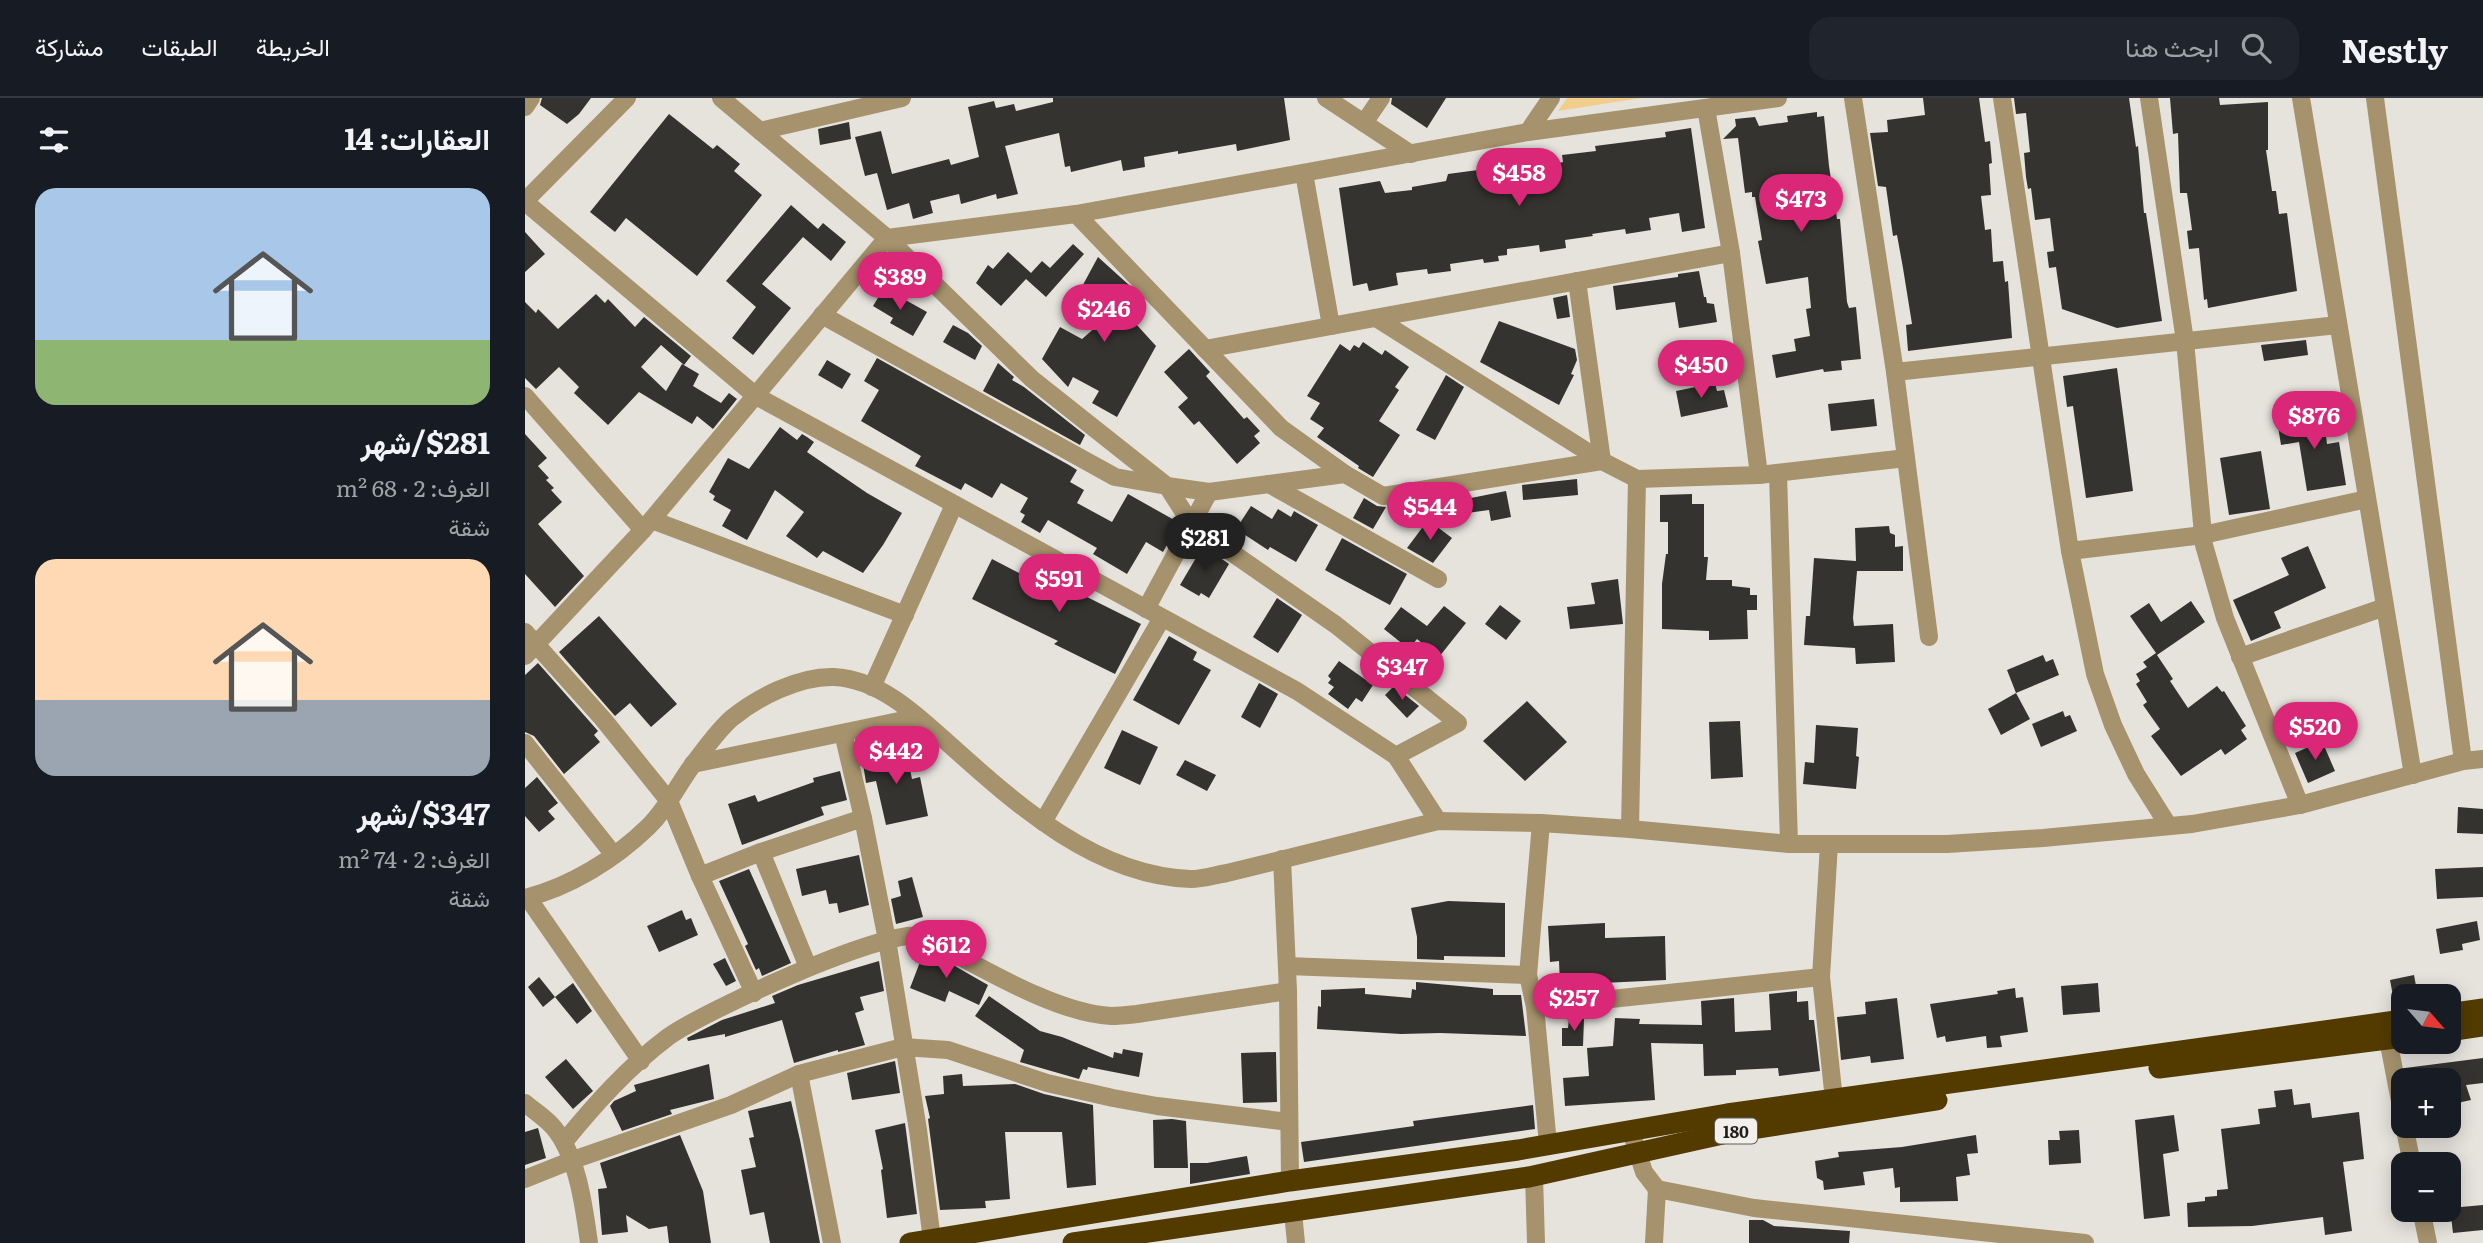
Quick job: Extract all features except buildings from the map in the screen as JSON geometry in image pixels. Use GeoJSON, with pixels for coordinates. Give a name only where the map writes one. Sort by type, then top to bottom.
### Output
{"type":"FeatureCollection","features":[{"type":"Feature","properties":{"kind":"highway"},"geometry":{"type":"LineString","coordinates":[[2461,1012],[2483,1009]]}},
{"type":"Feature","properties":{"kind":"highway"},"geometry":{"type":"LineString","coordinates":[[2461,1029],[2483,1026]]}},
{"type":"Feature","properties":{"kind":"highway","name":"180"},"geometry":{"type":"LineString","coordinates":[[910,1243],[1290,1181],[1834,1100],[2391,1030]]}},
{"type":"Feature","properties":{"kind":"highway","name":"180"},"geometry":{"type":"LineString","coordinates":[[1073,1243],[1534,1176],[1727,1133],[2391,1030]]}},
{"type":"Feature","properties":{"kind":"street"},"geometry":{"type":"LineString","coordinates":[[525,107],[531,98]]}},
{"type":"Feature","properties":{"kind":"street"},"geometry":{"type":"LineString","coordinates":[[627,98],[525,202],[756,396],[1297,691],[1396,757],[1438,821]]}},
{"type":"Feature","properties":{"kind":"street"},"geometry":{"type":"LineString","coordinates":[[721,98],[887,238],[1032,379],[1167,486],[1192,525],[1336,625],[1458,723],[1396,757]]}},
{"type":"Feature","properties":{"kind":"street"},"geometry":{"type":"LineString","coordinates":[[760,131],[902,98]]}},
{"type":"Feature","properties":{"kind":"street"},"geometry":{"type":"LineString","coordinates":[[1326,98],[1411,153]]}},
{"type":"Feature","properties":{"kind":"street"},"geometry":{"type":"LineString","coordinates":[[1364,123],[1381,98]]}},
{"type":"Feature","properties":{"kind":"street"},"geometry":{"type":"LineString","coordinates":[[1528,132],[1551,98]]}},
{"type":"Feature","properties":{"kind":"street"},"geometry":{"type":"LineString","coordinates":[[754,993],[700,876],[670,802],[603,719],[529,644],[647,525],[887,238],[1076,214],[1528,132],[1778,98]]}},
{"type":"Feature","properties":{"kind":"street"},"geometry":{"type":"LineString","coordinates":[[1853,98],[1895,372],[1929,637]]}},
{"type":"Feature","properties":{"kind":"street"},"geometry":{"type":"LineString","coordinates":[[2002,98],[2070,551],[2095,674],[2113,725],[2136,774],[2168,825]]}},
{"type":"Feature","properties":{"kind":"street"},"geometry":{"type":"LineString","coordinates":[[2149,98],[2185,341],[2204,545],[2225,618],[2300,805]]}},
{"type":"Feature","properties":{"kind":"street"},"geometry":{"type":"LineString","coordinates":[[2301,98],[2413,775]]}},
{"type":"Feature","properties":{"kind":"street"},"geometry":{"type":"LineString","coordinates":[[2375,98],[2463,761]]}},
{"type":"Feature","properties":{"kind":"street"},"geometry":{"type":"LineString","coordinates":[[1706,108],[1731,253],[1759,475]]}},
{"type":"Feature","properties":{"kind":"street"},"geometry":{"type":"LineString","coordinates":[[1304,173],[1331,327]]}},
{"type":"Feature","properties":{"kind":"street"},"geometry":{"type":"LineString","coordinates":[[1076,214],[1281,428],[1345,474],[1383,496],[1602,460]]}},
{"type":"Feature","properties":{"kind":"street"},"geometry":{"type":"LineString","coordinates":[[1205,349],[1731,253]]}},
{"type":"Feature","properties":{"kind":"street"},"geometry":{"type":"LineString","coordinates":[[1577,281],[1602,460]]}},
{"type":"Feature","properties":{"kind":"street"},"geometry":{"type":"LineString","coordinates":[[822,314],[1115,477],[1209,492],[1345,474]]}},
{"type":"Feature","properties":{"kind":"street"},"geometry":{"type":"LineString","coordinates":[[1376,318],[1602,460],[1637,479],[1759,475],[1906,458]]}},
{"type":"Feature","properties":{"kind":"street"},"geometry":{"type":"LineString","coordinates":[[1895,372],[2338,325]]}},
{"type":"Feature","properties":{"kind":"street"},"geometry":{"type":"LineString","coordinates":[[525,396],[647,525],[905,615]]}},
{"type":"Feature","properties":{"kind":"street"},"geometry":{"type":"LineString","coordinates":[[1778,473],[1789,844]]}},
{"type":"Feature","properties":{"kind":"street"},"geometry":{"type":"LineString","coordinates":[[1630,829],[1637,479]]}},
{"type":"Feature","properties":{"kind":"street"},"geometry":{"type":"LineString","coordinates":[[1269,484],[1438,579]]}},
{"type":"Feature","properties":{"kind":"street"},"geometry":{"type":"LineString","coordinates":[[1043,822],[1154,613],[1209,492]]}},
{"type":"Feature","properties":{"kind":"street"},"geometry":{"type":"LineString","coordinates":[[2070,551],[2203,535],[2367,499]]}},
{"type":"Feature","properties":{"kind":"street"},"geometry":{"type":"LineString","coordinates":[[872,687],[954,505]]}},
{"type":"Feature","properties":{"kind":"street"},"geometry":{"type":"LineString","coordinates":[[2241,657],[2385,607]]}},
{"type":"Feature","properties":{"kind":"street"},"geometry":{"type":"LineString","coordinates":[[641,1061],[527,898],[591,870],[614,855],[649,826],[670,802],[693,765],[731,719],[784,688],[810,680],[834,677],[885,693],[1043,822],[1116,863],[1156,875],[1193,879],[1438,821],[1541,823],[1789,844],[1961,843],[2043,838],[2192,824],[2300,805],[2463,761],[2483,759]]}},
{"type":"Feature","properties":{"kind":"street"},"geometry":{"type":"LineString","coordinates":[[693,765],[918,718]]}},
{"type":"Feature","properties":{"kind":"street"},"geometry":{"type":"LineString","coordinates":[[843,733],[887,940],[918,1130],[932,1240]]}},
{"type":"Feature","properties":{"kind":"street"},"geometry":{"type":"LineString","coordinates":[[525,743],[614,855]]}},
{"type":"Feature","properties":{"kind":"street"},"geometry":{"type":"LineString","coordinates":[[700,876],[761,852],[863,818]]}},
{"type":"Feature","properties":{"kind":"street"},"geometry":{"type":"LineString","coordinates":[[1541,823],[1528,975],[1535,1007],[1548,1144]]}},
{"type":"Feature","properties":{"kind":"street"},"geometry":{"type":"LineString","coordinates":[[1829,844],[1821,977],[1834,1100]]}},
{"type":"Feature","properties":{"kind":"street"},"geometry":{"type":"LineString","coordinates":[[761,852],[808,967]]}},
{"type":"Feature","properties":{"kind":"street"},"geometry":{"type":"LineString","coordinates":[[1282,859],[1288,991],[1290,1181]]}},
{"type":"Feature","properties":{"kind":"street"},"geometry":{"type":"LineString","coordinates":[[564,1142],[620,1079],[669,1037],[711,1011],[808,967],[887,940],[922,936],[990,973],[1057,1003],[1095,1014],[1137,1014],[1288,991]]}},
{"type":"Feature","properties":{"kind":"street"},"geometry":{"type":"LineString","coordinates":[[1287,966],[1528,975]]}},
{"type":"Feature","properties":{"kind":"street"},"geometry":{"type":"LineString","coordinates":[[1535,1007],[1821,977]]}},
{"type":"Feature","properties":{"kind":"street"},"geometry":{"type":"LineString","coordinates":[[525,1179],[731,1105],[799,1074],[903,1047],[948,1050],[1047,1083],[1157,1107],[1289,1122]]}},
{"type":"Feature","properties":{"kind":"street"},"geometry":{"type":"LineString","coordinates":[[799,1074],[832,1243]]}},
{"type":"Feature","properties":{"kind":"street"},"geometry":{"type":"LineString","coordinates":[[529,1112],[552,1126],[564,1142],[582,1194],[589,1243]]}},
{"type":"Feature","properties":{"kind":"street"},"geometry":{"type":"LineString","coordinates":[[1631,1130],[1644,1172],[1657,1189],[1654,1243]]}},
{"type":"Feature","properties":{"kind":"street"},"geometry":{"type":"LineString","coordinates":[[1534,1176],[1536,1243]]}},
{"type":"Feature","properties":{"kind":"street"},"geometry":{"type":"LineString","coordinates":[[1657,1189],[1754,1208],[1956,1237],[2085,1243]]}},
{"type":"Feature","properties":{"kind":"street"},"geometry":{"type":"LineString","coordinates":[[1293,1212],[1296,1243]]}},
{"type":"Feature","properties":{"kind":"street"},"geometry":{"type":"LineString","coordinates":[[2424,1222],[2428,1243]]}},
{"type":"Feature","properties":{"kind":"shaded area"},"geometry":{"type":"Polygon","coordinates":[[[1567,98],[1641,98],[1558,111],[1567,98]]]}}]}
